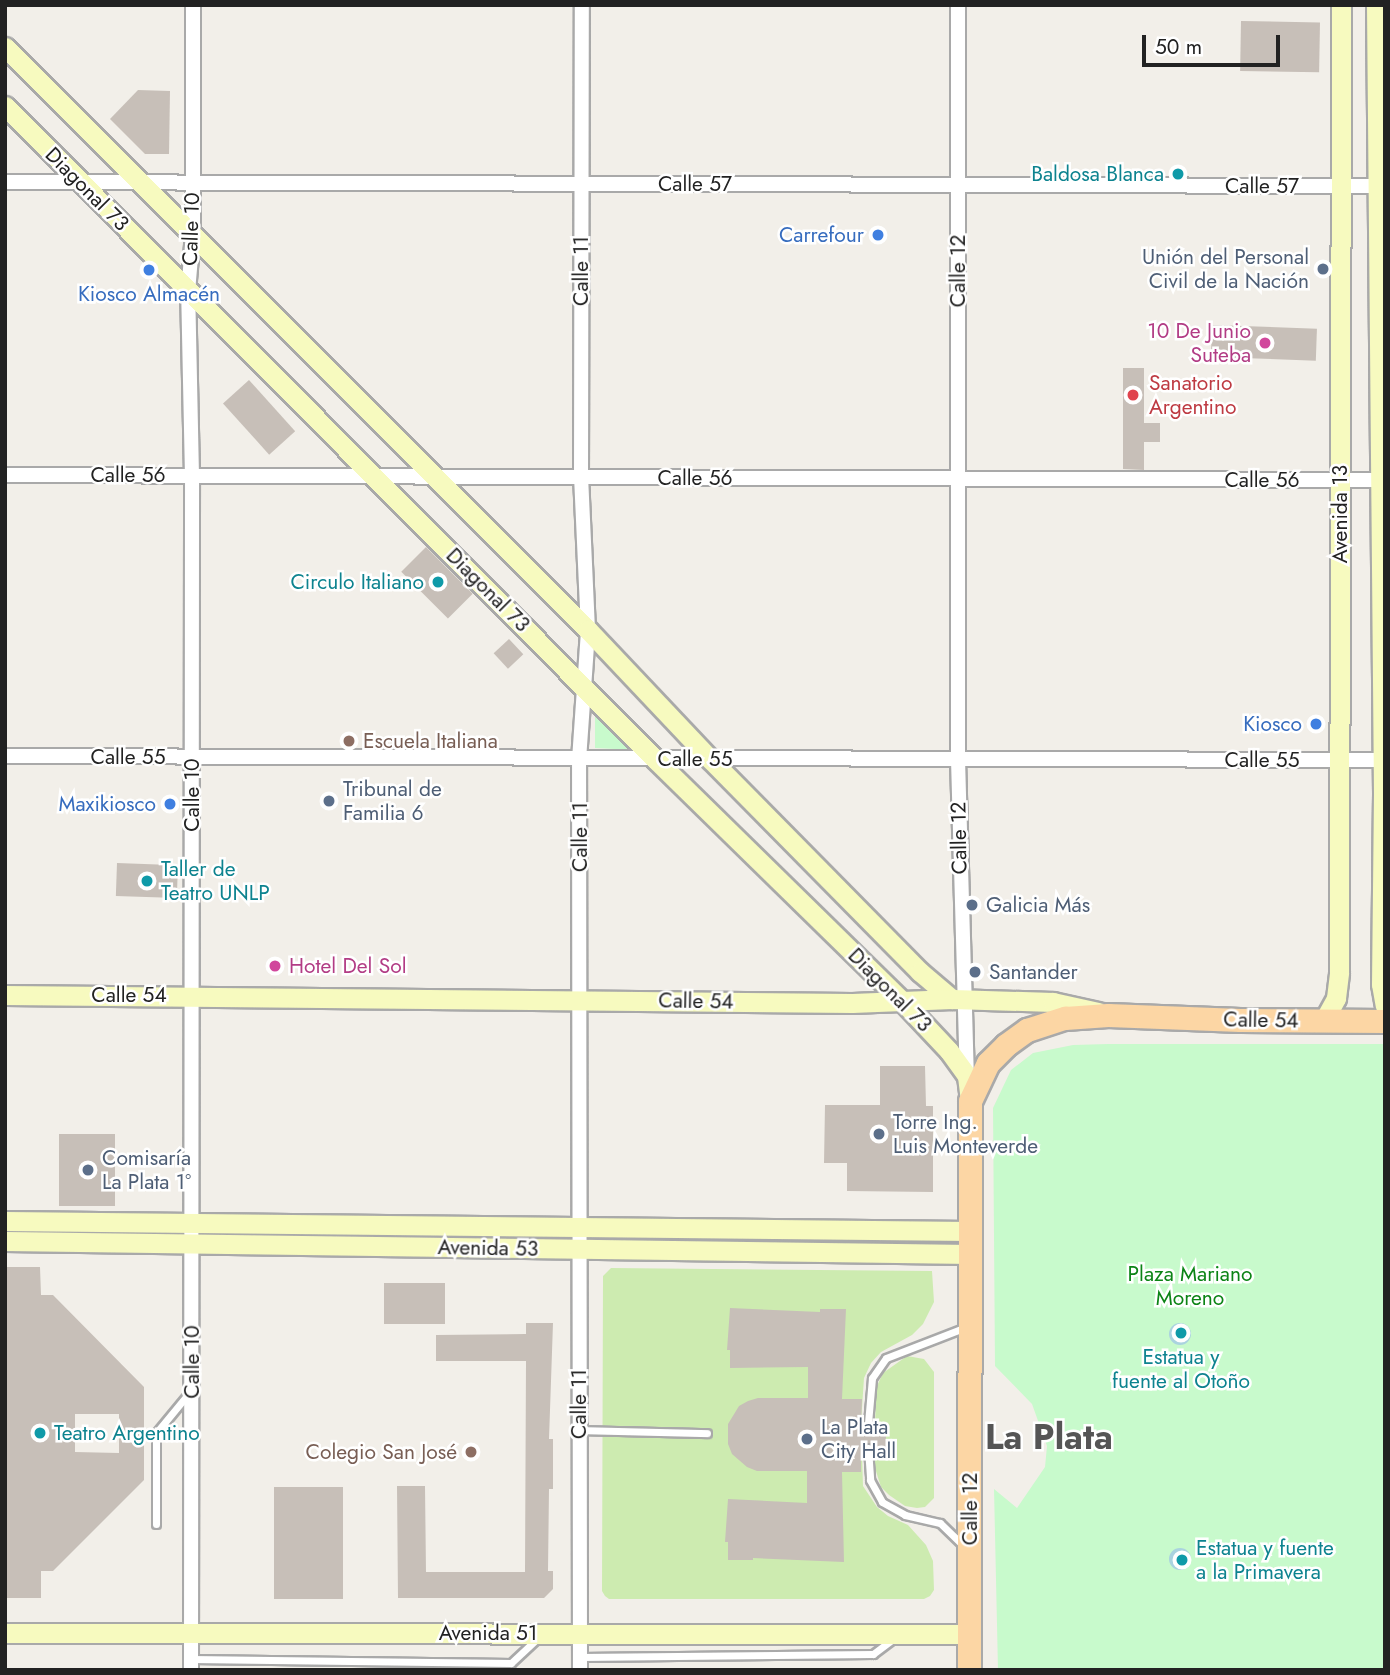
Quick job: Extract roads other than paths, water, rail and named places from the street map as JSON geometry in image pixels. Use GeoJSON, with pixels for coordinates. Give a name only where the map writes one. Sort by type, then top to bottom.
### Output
{"type":"FeatureCollection","features":[{"type":"Feature","properties":{"kind":"main road","name":"Avenida 13"},"geometry":{"type":"LineString","coordinates":[[1325,1020],[1336,998],[1339,972],[1341,5]]}},
{"type":"Feature","properties":{"kind":"main road","name":"Avenida 13"},"geometry":{"type":"LineString","coordinates":[[1376,5],[1381,186],[1381,984],[1385,1006]]}},
{"type":"Feature","properties":{"kind":"main road","name":"Diagonal 73"},"geometry":{"type":"LineString","coordinates":[[5,47],[588,630],[710,759],[920,972],[957,1000]]}},
{"type":"Feature","properties":{"kind":"main road","name":"Diagonal 73"},"geometry":{"type":"LineString","coordinates":[[5,106],[656,760],[903,1002],[950,1051],[967,1076]]}},
{"type":"Feature","properties":{"kind":"main road","name":"Calle 54"},"geometry":{"type":"LineString","coordinates":[[5,995],[903,1002],[957,1000],[1054,1002],[1108,1015],[1385,1021]]}},
{"type":"Feature","properties":{"kind":"main road"},"geometry":{"type":"LineString","coordinates":[[970,1101],[988,1063],[1017,1036],[1044,1023],[1108,1015]]}},
{"type":"Feature","properties":{"kind":"main road","name":"Calle 12"},"geometry":{"type":"LineString","coordinates":[[967,1076],[970,1101],[971,1254],[969,1670]]}},
{"type":"Feature","properties":{"kind":"main road","name":"Avenida 53"},"geometry":{"type":"LineString","coordinates":[[5,1221],[192,1220],[970,1231]]}},
{"type":"Feature","properties":{"kind":"main road","name":"Avenida 53"},"geometry":{"type":"LineString","coordinates":[[5,1241],[971,1254]]}},
{"type":"Feature","properties":{"kind":"main road","name":"Avenida 51"},"geometry":{"type":"LineString","coordinates":[[5,1633],[970,1634]]}},
{"type":"Feature","properties":{"kind":"street","name":"Calle 10"},"geometry":{"type":"LineString","coordinates":[[191,1664],[192,476],[188,292],[193,234],[193,5]]}},
{"type":"Feature","properties":{"kind":"street","name":"Calle 11"},"geometry":{"type":"LineString","coordinates":[[580,1664],[579,760],[588,630],[582,477],[582,5]]}},
{"type":"Feature","properties":{"kind":"street","name":"Calle 12"},"geometry":{"type":"LineString","coordinates":[[958,5],[957,1000],[967,1076]]}},
{"type":"Feature","properties":{"kind":"street","name":"Calle 57"},"geometry":{"type":"LineString","coordinates":[[5,182],[1381,186]]}},
{"type":"Feature","properties":{"kind":"street","name":"Calle 56"},"geometry":{"type":"LineString","coordinates":[[5,475],[1382,480]]}},
{"type":"Feature","properties":{"kind":"street","name":"Calle 55"},"geometry":{"type":"LineString","coordinates":[[5,756],[579,760],[1383,760]]}},
{"type":"Feature","properties":{"kind":"lane"},"geometry":{"type":"LineString","coordinates":[[868,1423],[872,1378],[886,1358],[970,1325]]}},
{"type":"Feature","properties":{"kind":"lane"},"geometry":{"type":"LineString","coordinates":[[156,1524],[156,1433],[192,1389]]}},
{"type":"Feature","properties":{"kind":"lane"},"geometry":{"type":"LineString","coordinates":[[579,1430],[707,1433]]}},
{"type":"Feature","properties":{"kind":"lane"},"geometry":{"type":"LineString","coordinates":[[868,1448],[870,1480],[882,1502],[905,1515],[940,1523],[970,1551]]}},
{"type":"Feature","properties":{"kind":"lane"},"geometry":{"type":"LineString","coordinates":[[191,1664],[511,1662],[544,1633]]}},
{"type":"Feature","properties":{"kind":"lane"},"geometry":{"type":"LineString","coordinates":[[580,1664],[873,1654],[900,1633]]}},
{"type":"Feature","properties":{"kind":"water"},"geometry":{"type":"Polygon","coordinates":[[[1180,1323],[1188,1326],[1191,1334],[1188,1342],[1180,1345],[1172,1342],[1169,1334],[1172,1326],[1180,1323]]]}},
{"type":"Feature","properties":{"kind":"water"},"geometry":{"type":"Polygon","coordinates":[[[1180,1548],[1188,1551],[1191,1559],[1188,1567],[1180,1570],[1172,1567],[1169,1559],[1172,1551],[1180,1548]]]}},
{"type":"Feature","properties":{"kind":"place","name":"Baldosa Blanca"},"geometry":{"type":"Point","coordinates":[1178,174]}},
{"type":"Feature","properties":{"kind":"place","name":"Carrefour"},"geometry":{"type":"Point","coordinates":[878,235]}},
{"type":"Feature","properties":{"kind":"place","name":"Unión del Personal Civil de la Nación"},"geometry":{"type":"Point","coordinates":[1323,269]}},
{"type":"Feature","properties":{"kind":"place","name":"Kiosco Almacén"},"geometry":{"type":"Point","coordinates":[149,270]}},
{"type":"Feature","properties":{"kind":"place","name":"10 De Junio Suteba"},"geometry":{"type":"Point","coordinates":[1265,343]}},
{"type":"Feature","properties":{"kind":"place","name":"Sanatorio Argentino"},"geometry":{"type":"Point","coordinates":[1133,395]}},
{"type":"Feature","properties":{"kind":"place","name":"Circulo Italiano"},"geometry":{"type":"Point","coordinates":[438,582]}},
{"type":"Feature","properties":{"kind":"place","name":"Kiosco"},"geometry":{"type":"Point","coordinates":[1316,724]}},
{"type":"Feature","properties":{"kind":"place","name":"Escuela Italiana"},"geometry":{"type":"Point","coordinates":[349,741]}},
{"type":"Feature","properties":{"kind":"place","name":"Tribunal de Familia 6"},"geometry":{"type":"Point","coordinates":[329,801]}},
{"type":"Feature","properties":{"kind":"place","name":"Maxikiosco"},"geometry":{"type":"Point","coordinates":[170,804]}},
{"type":"Feature","properties":{"kind":"place","name":"Taller de Teatro UNLP"},"geometry":{"type":"Point","coordinates":[147,881]}},
{"type":"Feature","properties":{"kind":"place","name":"Galicia Más"},"geometry":{"type":"Point","coordinates":[972,905]}},
{"type":"Feature","properties":{"kind":"place","name":"Hotel Del Sol"},"geometry":{"type":"Point","coordinates":[275,966]}},
{"type":"Feature","properties":{"kind":"place","name":"Santander"},"geometry":{"type":"Point","coordinates":[975,972]}},
{"type":"Feature","properties":{"kind":"place","name":"Torre Ing. Luis Monteverde"},"geometry":{"type":"Point","coordinates":[879,1134]}},
{"type":"Feature","properties":{"kind":"place","name":"Comisaría La Plata 1°"},"geometry":{"type":"Point","coordinates":[88,1170]}},
{"type":"Feature","properties":{"kind":"place","name":"Estatua y fuente al Otoño"},"geometry":{"type":"Point","coordinates":[1181,1333]}},
{"type":"Feature","properties":{"kind":"place","name":"Teatro Argentino"},"geometry":{"type":"Point","coordinates":[40,1433]}},
{"type":"Feature","properties":{"kind":"place","name":"La Plata City Hall"},"geometry":{"type":"Point","coordinates":[807,1439]}},
{"type":"Feature","properties":{"kind":"place","name":"Colegio San José"},"geometry":{"type":"Point","coordinates":[471,1452]}},
{"type":"Feature","properties":{"kind":"place","name":"Estatua y fuente a la Primavera"},"geometry":{"type":"Point","coordinates":[1182,1560]}},
{"type":"Feature","properties":{"kind":"district","name":"La Plata"},"geometry":{"type":"Point","coordinates":[1049,1437]}},
{"type":"Feature","properties":{"kind":"park label","name":"Plaza Mariano Moreno"},"geometry":{"type":"Point","coordinates":[1190,1286]}}]}
